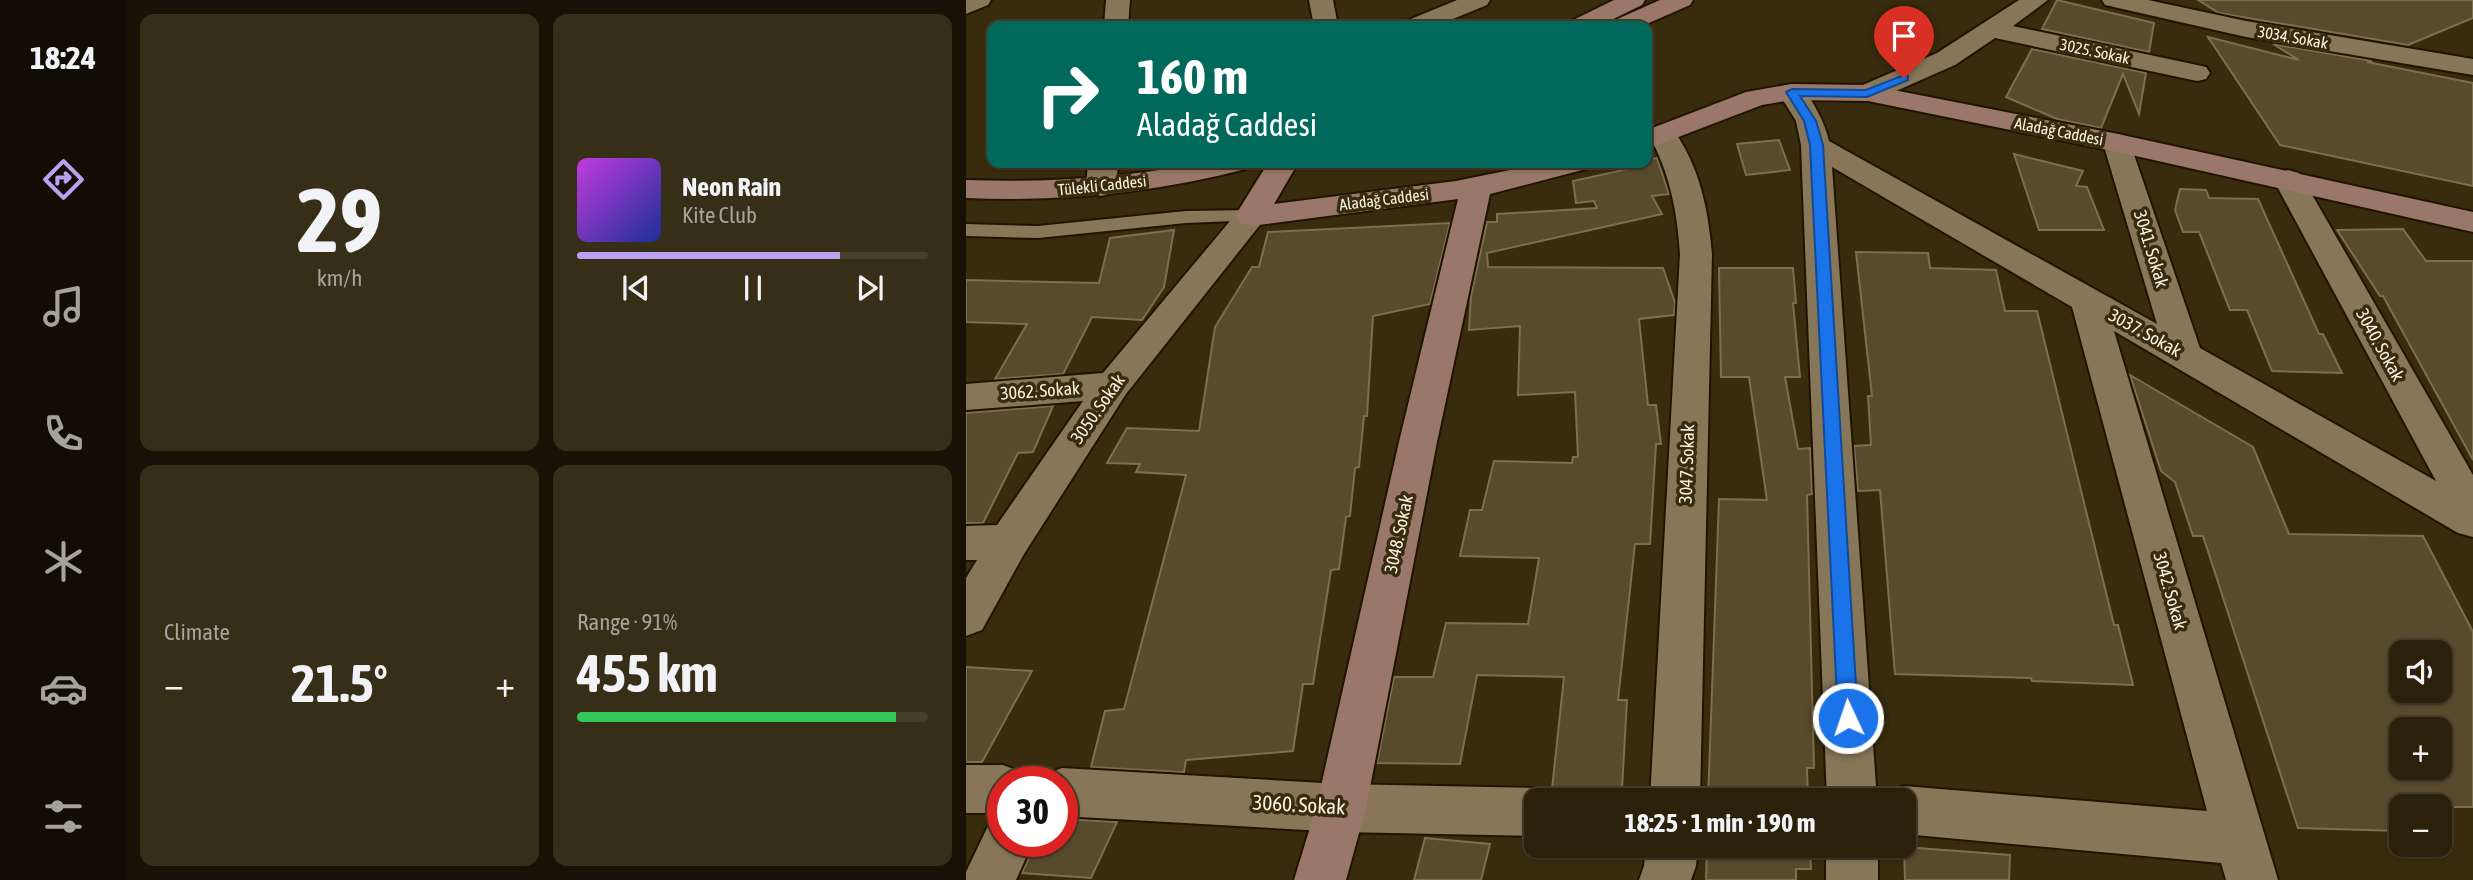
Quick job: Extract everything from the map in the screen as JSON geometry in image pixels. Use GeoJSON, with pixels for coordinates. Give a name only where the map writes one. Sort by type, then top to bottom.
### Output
{"type":"FeatureCollection","features":[{"type":"Feature","properties":{"kind":"main road"},"geometry":{"type":"LineString","coordinates":[[1605,13],[1633,0]]}},
{"type":"Feature","properties":{"kind":"main road"},"geometry":{"type":"LineString","coordinates":[[1605,13],[1681,0]]}},
{"type":"Feature","properties":{"kind":"main road","name":"Aladağ Caddesi"},"geometry":{"type":"LineString","coordinates":[[1655,138],[1756,98],[1792,92],[1867,93],[2288,179],[2473,222]]}},
{"type":"Feature","properties":{"kind":"main road","name":"Tülekli Caddesi"},"geometry":{"type":"LineString","coordinates":[[966,188],[1009,191],[1102,175],[1203,172],[1218,168]]}},
{"type":"Feature","properties":{"kind":"main road"},"geometry":{"type":"LineString","coordinates":[[1251,216],[1280,168]]}},
{"type":"Feature","properties":{"kind":"main road","name":"Aladağ Caddesi"},"geometry":{"type":"LineString","coordinates":[[1251,216],[1476,187],[1559,168]]}},
{"type":"Feature","properties":{"kind":"main road","name":"3048. Sokak"},"geometry":{"type":"LineString","coordinates":[[1320,880],[1341,808],[1418,442],[1476,187]]}},
{"type":"Feature","properties":{"kind":"street"},"geometry":{"type":"LineString","coordinates":[[966,7],[979,0]]}},
{"type":"Feature","properties":{"kind":"street"},"geometry":{"type":"LineString","coordinates":[[1116,21],[1118,0]]}},
{"type":"Feature","properties":{"kind":"street"},"geometry":{"type":"LineString","coordinates":[[1321,0],[1325,21]]}},
{"type":"Feature","properties":{"kind":"street"},"geometry":{"type":"LineString","coordinates":[[1427,21],[1478,0]]}},
{"type":"Feature","properties":{"kind":"street"},"geometry":{"type":"LineString","coordinates":[[1867,93],[1946,58],[2036,0]]}},
{"type":"Feature","properties":{"kind":"street","name":"3034. Sokak"},"geometry":{"type":"LineString","coordinates":[[2114,0],[2246,29],[2469,59]]}},
{"type":"Feature","properties":{"kind":"street","name":"3025. Sokak"},"geometry":{"type":"LineString","coordinates":[[1993,30],[2197,73]]}},
{"type":"Feature","properties":{"kind":"street"},"geometry":{"type":"LineString","coordinates":[[1792,92],[1810,121],[1816,145],[1851,788]]}},
{"type":"Feature","properties":{"kind":"street","name":"3047. Sokak"},"geometry":{"type":"LineString","coordinates":[[1655,138],[1679,162],[1689,186],[1696,254],[1675,788]]}},
{"type":"Feature","properties":{"kind":"street","name":"3041. Sokak"},"geometry":{"type":"LineString","coordinates":[[2118,143],[2185,355]]}},
{"type":"Feature","properties":{"kind":"street","name":"3037. Sokak"},"geometry":{"type":"LineString","coordinates":[[1816,145],[2473,521]]}},
{"type":"Feature","properties":{"kind":"street","name":"3040. Sokak"},"geometry":{"type":"LineString","coordinates":[[2288,179],[2473,511]]}},
{"type":"Feature","properties":{"kind":"street","name":"3050. Sokak"},"geometry":{"type":"LineString","coordinates":[[966,617],[1009,542],[1113,385],[1251,216]]}},
{"type":"Feature","properties":{"kind":"street","name":"3042. Sokak"},"geometry":{"type":"LineString","coordinates":[[2088,302],[2247,860]]}},
{"type":"Feature","properties":{"kind":"street","name":"3062. Sokak"},"geometry":{"type":"LineString","coordinates":[[966,397],[1113,385]]}},
{"type":"Feature","properties":{"kind":"street"},"geometry":{"type":"LineString","coordinates":[[966,543],[1009,542]]}},
{"type":"Feature","properties":{"kind":"street"},"geometry":{"type":"LineString","coordinates":[[966,789],[987,789]]}},
{"type":"Feature","properties":{"kind":"street","name":"3060. Sokak"},"geometry":{"type":"LineString","coordinates":[[1078,793],[1341,808],[1524,812]]}},
{"type":"Feature","properties":{"kind":"street"},"geometry":{"type":"LineString","coordinates":[[1916,812],[2247,860]]}},
{"type":"Feature","properties":{"kind":"street"},"geometry":{"type":"LineString","coordinates":[[989,880],[1000,857]]}},
{"type":"Feature","properties":{"kind":"street"},"geometry":{"type":"LineString","coordinates":[[1665,880],[1669,858]]}},
{"type":"Feature","properties":{"kind":"street"},"geometry":{"type":"LineString","coordinates":[[1852,858],[1852,880]]}},
{"type":"Feature","properties":{"kind":"lane"},"geometry":{"type":"LineString","coordinates":[[966,230],[1038,232],[1186,217],[1251,216]]}},
{"type":"Feature","properties":{"kind":"building"},"geometry":{"type":"Polygon","coordinates":[[[2057,0],[2154,23],[2149,52],[2042,29],[2057,0]]]}},
{"type":"Feature","properties":{"kind":"building"},"geometry":{"type":"Polygon","coordinates":[[[2198,0],[2473,0],[2473,18],[2408,45],[2219,13],[2198,0]]]}},
{"type":"Feature","properties":{"kind":"building"},"geometry":{"type":"Polygon","coordinates":[[[2208,37],[2299,60],[2273,44],[2372,61],[2367,62],[2473,83],[2473,186],[2280,145],[2208,37]]]}},
{"type":"Feature","properties":{"kind":"building"},"geometry":{"type":"Polygon","coordinates":[[[2032,49],[2146,73],[2139,114],[2123,74],[2101,128],[2057,119],[2006,97],[2032,49]]]}},
{"type":"Feature","properties":{"kind":"building"},"geometry":{"type":"Polygon","coordinates":[[[1779,140],[1790,170],[1746,175],[1737,144],[1779,140]]]}},
{"type":"Feature","properties":{"kind":"building"},"geometry":{"type":"Polygon","coordinates":[[[2014,154],[2083,171],[2076,186],[2087,187],[2104,230],[2039,230],[2014,154]]]}},
{"type":"Feature","properties":{"kind":"building"},"geometry":{"type":"Polygon","coordinates":[[[1657,158],[1669,194],[1652,196],[1662,214],[1487,253],[1488,267],[1663,268],[1675,303],[1674,315],[1639,319],[1648,405],[1656,405],[1661,444],[1656,444],[1650,544],[1635,544],[1618,700],[1627,700],[1622,788],[1552,788],[1564,677],[1477,675],[1460,764],[1377,763],[1394,677],[1433,677],[1446,623],[1528,624],[1539,558],[1460,556],[1470,510],[1482,510],[1494,461],[1572,463],[1573,457],[1578,457],[1575,392],[1518,395],[1520,326],[1469,330],[1471,296],[1487,222],[1497,222],[1497,214],[1597,208],[1594,201],[1576,203],[1573,181],[1628,168],[1652,168],[1652,159],[1657,158]]]}},
{"type":"Feature","properties":{"kind":"building"},"geometry":{"type":"Polygon","coordinates":[[[2180,189],[2206,190],[2209,198],[2258,199],[2319,334],[2323,334],[2342,373],[2272,371],[2247,310],[2230,310],[2199,232],[2183,232],[2175,210],[2180,189]]]}},
{"type":"Feature","properties":{"kind":"building"},"geometry":{"type":"Polygon","coordinates":[[[1450,223],[1430,304],[1373,316],[1367,416],[1364,416],[1359,467],[1355,468],[1350,516],[1346,517],[1339,569],[1331,570],[1313,684],[1303,684],[1293,751],[1186,760],[1184,772],[1091,767],[1105,711],[1124,709],[1186,475],[1136,472],[1140,464],[1107,463],[1127,428],[1199,431],[1215,327],[1252,267],[1259,267],[1268,232],[1450,223]]]}},
{"type":"Feature","properties":{"kind":"building"},"geometry":{"type":"Polygon","coordinates":[[[2403,229],[2426,261],[2473,261],[2473,460],[2383,296],[2380,296],[2337,230],[2403,229]]]}},
{"type":"Feature","properties":{"kind":"building"},"geometry":{"type":"Polygon","coordinates":[[[1174,230],[1164,287],[1142,320],[1092,317],[1063,374],[995,379],[1027,324],[966,322],[966,280],[1099,283],[1110,238],[1174,230]]]}},
{"type":"Feature","properties":{"kind":"building"},"geometry":{"type":"Polygon","coordinates":[[[1856,252],[1928,253],[1930,268],[1996,270],[2005,311],[2037,311],[2114,625],[2118,625],[2133,685],[2032,681],[2031,678],[1895,674],[1880,490],[1858,491],[1854,446],[1871,445],[1868,396],[1872,396],[1856,252]]]}},
{"type":"Feature","properties":{"kind":"building"},"geometry":{"type":"Polygon","coordinates":[[[1719,268],[1793,268],[1796,303],[1793,303],[1800,377],[1785,377],[1798,449],[1810,448],[1812,494],[1807,495],[1814,768],[1807,768],[1808,788],[1708,788],[1719,499],[1767,500],[1749,377],[1721,377],[1719,268]]]}},
{"type":"Feature","properties":{"kind":"building"},"geometry":{"type":"Polygon","coordinates":[[[2130,375],[2253,447],[2289,534],[2423,536],[2473,632],[2473,807],[2452,807],[2452,794],[2389,794],[2389,831],[2298,828],[2203,536],[2193,536],[2175,482],[2161,471],[2130,375]]]}},
{"type":"Feature","properties":{"kind":"building"},"geometry":{"type":"Polygon","coordinates":[[[1053,406],[1033,452],[1018,453],[983,523],[966,523],[966,413],[1053,406]]]}},
{"type":"Feature","properties":{"kind":"building"},"geometry":{"type":"Polygon","coordinates":[[[966,667],[1032,671],[982,762],[966,762],[966,667]]]}},
{"type":"Feature","properties":{"kind":"building"},"geometry":{"type":"Polygon","coordinates":[[[1078,820],[1117,822],[1091,878],[1022,873],[1029,857],[1078,857],[1078,820]]]}},
{"type":"Feature","properties":{"kind":"building"},"geometry":{"type":"Polygon","coordinates":[[[1425,838],[1490,844],[1481,880],[1414,880],[1425,838]]]}},
{"type":"Feature","properties":{"kind":"building"},"geometry":{"type":"Polygon","coordinates":[[[1916,848],[2010,855],[2009,880],[1905,880],[1904,858],[1916,858],[1916,848]]]}},
{"type":"Feature","properties":{"kind":"building"},"geometry":{"type":"Polygon","coordinates":[[[1707,858],[1811,858],[1811,869],[1796,869],[1796,880],[1706,880],[1707,858]]]}},
{"type":"Feature","properties":{"kind":"route"},"geometry":{"type":"LineString","coordinates":[[1848,718],[1816,145],[1810,121],[1792,92],[1867,93],[1904,78]]}}]}
